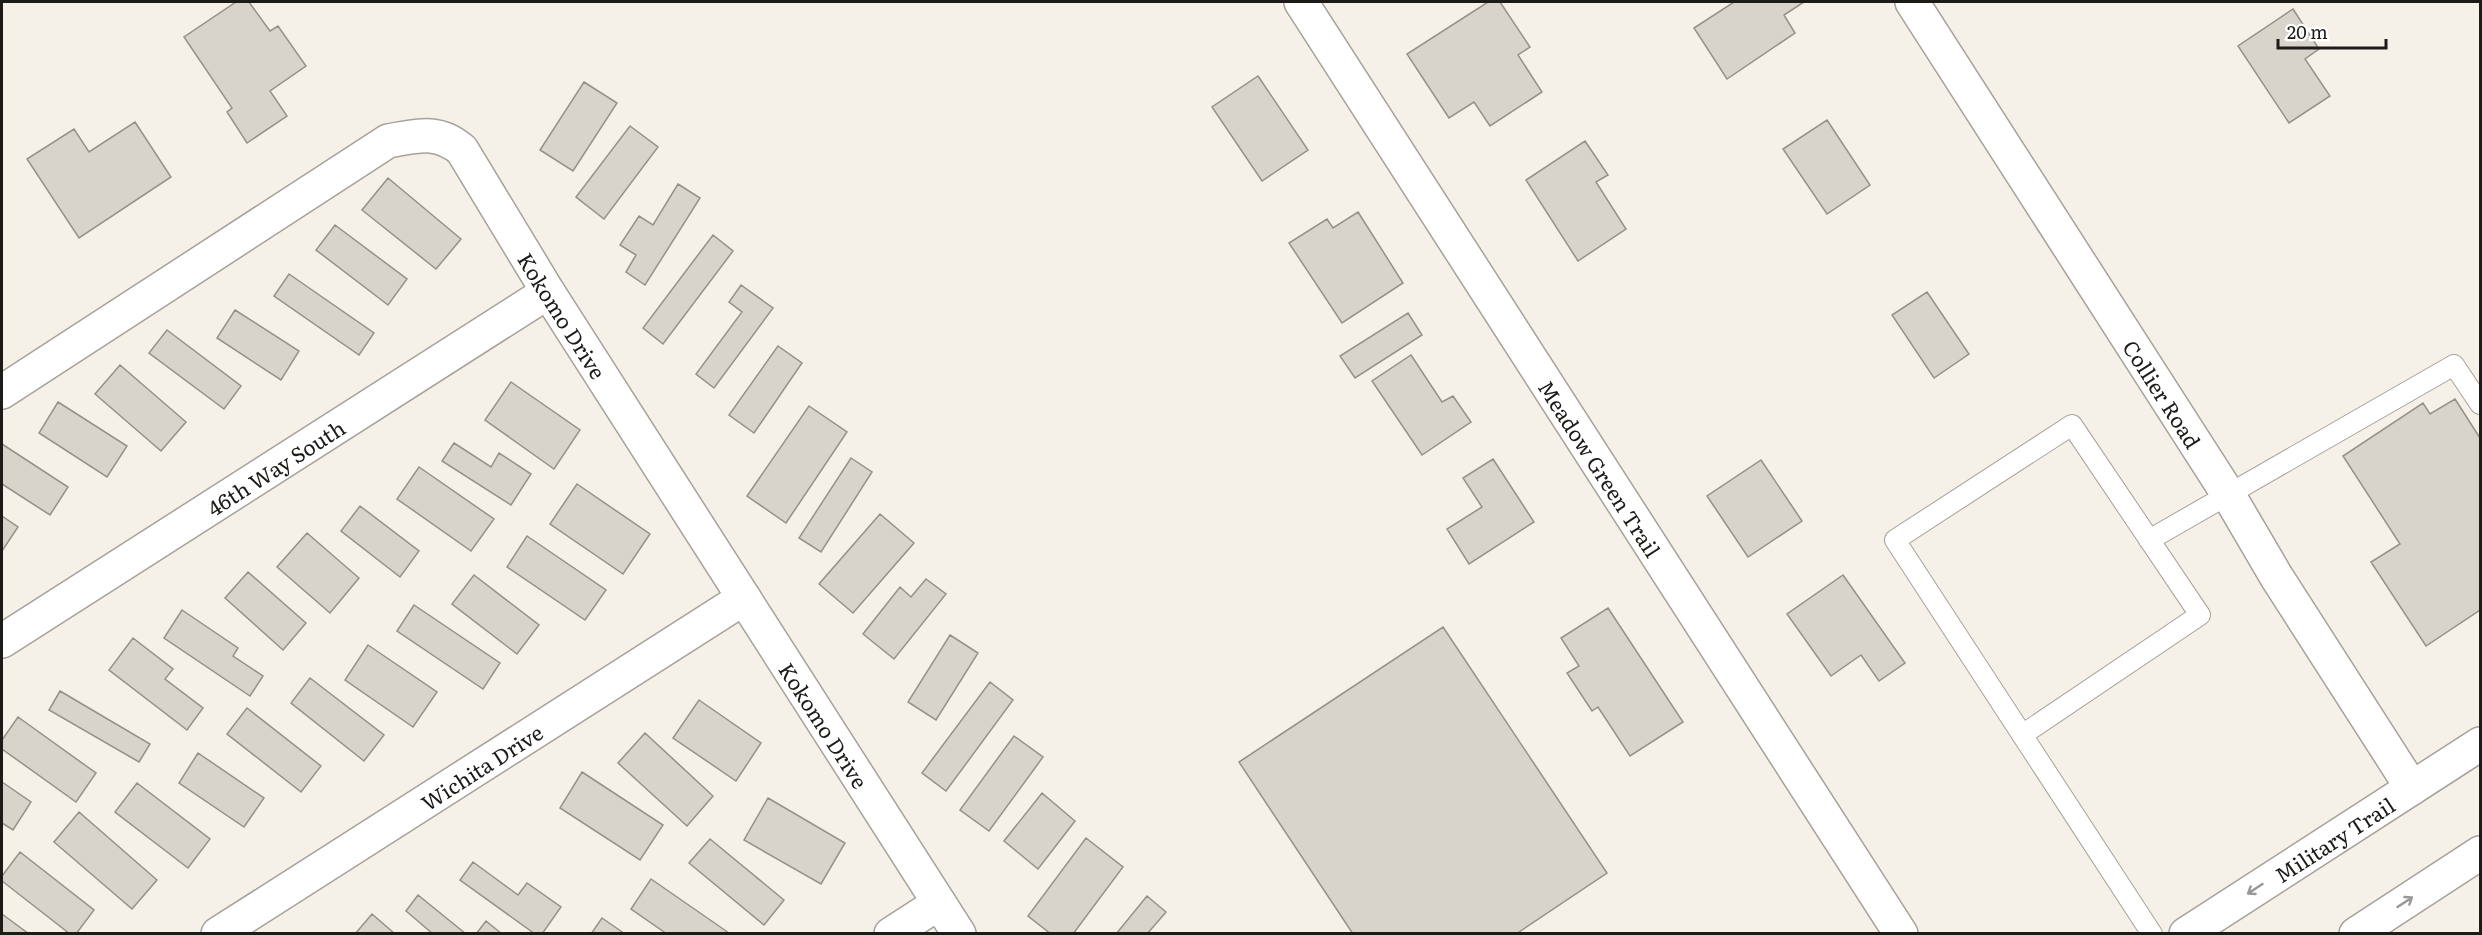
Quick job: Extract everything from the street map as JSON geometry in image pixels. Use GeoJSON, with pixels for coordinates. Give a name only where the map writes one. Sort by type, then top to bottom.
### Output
{"type":"FeatureCollection","features":[{"type":"Feature","properties":{"kind":"street","name":"Meadow Green Trail"},"geometry":{"type":"LineString","coordinates":[[1301,2],[1901,933]]}},
{"type":"Feature","properties":{"kind":"street","name":"Collier Road"},"geometry":{"type":"LineString","coordinates":[[1912,2],[2228,494],[2276,576],[2412,788]]}},
{"type":"Feature","properties":{"kind":"street","name":"Kokomo Drive"},"geometry":{"type":"LineString","coordinates":[[2,392],[388,141],[425,135],[450,140],[462,150],[548,292],[959,933]]}},
{"type":"Feature","properties":{"kind":"street","name":"46th Way South"},"geometry":{"type":"LineString","coordinates":[[2,641],[548,292]]}},
{"type":"Feature","properties":{"kind":"street","name":"Wichita Drive"},"geometry":{"type":"LineString","coordinates":[[218,933],[744,597]]}},
{"type":"Feature","properties":{"kind":"street","name":"Military Trail"},"geometry":{"type":"LineString","coordinates":[[2186,933],[2481,744]]}},
{"type":"Feature","properties":{"kind":"street"},"geometry":{"type":"LineString","coordinates":[[2356,933],[2481,853]]}},
{"type":"Feature","properties":{"kind":"street"},"geometry":{"type":"LineString","coordinates":[[891,933],[939,903]]}},
{"type":"Feature","properties":{"kind":"lane"},"geometry":{"type":"LineString","coordinates":[[2149,540],[2454,365],[2481,405]]}},
{"type":"Feature","properties":{"kind":"lane"},"geometry":{"type":"LineString","coordinates":[[2022,735],[2200,615],[2072,425],[1895,540],[2022,735],[2152,933]]}},
{"type":"Feature","properties":{"kind":"building"},"geometry":{"type":"Polygon","coordinates":[[[236,2],[249,2],[270,31],[278,26],[306,66],[270,91],[287,116],[247,143],[227,112],[232,108],[184,37],[236,2]]]}},
{"type":"Feature","properties":{"kind":"building"},"geometry":{"type":"Polygon","coordinates":[[[1488,2],[1500,2],[1530,47],[1518,55],[1542,92],[1490,126],[1474,102],[1449,118],[1407,54],[1488,2]]]}},
{"type":"Feature","properties":{"kind":"building"},"geometry":{"type":"Polygon","coordinates":[[[1734,2],[1804,2],[1784,15],[1795,33],[1727,79],[1694,28],[1734,2]]]}},
{"type":"Feature","properties":{"kind":"building"},"geometry":{"type":"Polygon","coordinates":[[[2293,9],[2319,49],[2305,59],[2330,96],[2289,123],[2238,46],[2293,9]]]}},
{"type":"Feature","properties":{"kind":"building"},"geometry":{"type":"Polygon","coordinates":[[[1258,76],[1308,150],[1262,181],[1212,107],[1258,76]]]}},
{"type":"Feature","properties":{"kind":"building"},"geometry":{"type":"Polygon","coordinates":[[[584,82],[617,103],[573,171],[540,150],[584,82]]]}},
{"type":"Feature","properties":{"kind":"building"},"geometry":{"type":"Polygon","coordinates":[[[1827,120],[1870,185],[1827,214],[1783,149],[1827,120]]]}},
{"type":"Feature","properties":{"kind":"building"},"geometry":{"type":"Polygon","coordinates":[[[135,122],[171,177],[79,238],[27,159],[74,129],[89,152],[135,122]]]}},
{"type":"Feature","properties":{"kind":"building"},"geometry":{"type":"Polygon","coordinates":[[[630,126],[658,147],[604,219],[576,197],[630,126]]]}},
{"type":"Feature","properties":{"kind":"building"},"geometry":{"type":"Polygon","coordinates":[[[1585,141],[1608,175],[1596,182],[1626,229],[1578,261],[1526,180],[1585,141]]]}},
{"type":"Feature","properties":{"kind":"building"},"geometry":{"type":"Polygon","coordinates":[[[388,178],[461,239],[436,269],[362,210],[388,178]]]}},
{"type":"Feature","properties":{"kind":"building"},"geometry":{"type":"Polygon","coordinates":[[[678,184],[700,198],[645,285],[626,272],[636,255],[620,245],[639,216],[653,225],[678,184]]]}},
{"type":"Feature","properties":{"kind":"building"},"geometry":{"type":"Polygon","coordinates":[[[1358,212],[1403,283],[1342,323],[1289,243],[1327,219],[1333,228],[1358,212]]]}},
{"type":"Feature","properties":{"kind":"building"},"geometry":{"type":"Polygon","coordinates":[[[335,225],[407,279],[388,305],[316,250],[335,225]]]}},
{"type":"Feature","properties":{"kind":"building"},"geometry":{"type":"Polygon","coordinates":[[[713,235],[733,251],[663,344],[643,328],[713,235]]]}},
{"type":"Feature","properties":{"kind":"building"},"geometry":{"type":"Polygon","coordinates":[[[289,274],[374,333],[359,355],[274,296],[289,274]]]}},
{"type":"Feature","properties":{"kind":"building"},"geometry":{"type":"Polygon","coordinates":[[[741,285],[773,308],[714,388],[696,374],[742,312],[729,302],[741,285]]]}},
{"type":"Feature","properties":{"kind":"building"},"geometry":{"type":"Polygon","coordinates":[[[1927,292],[1969,354],[1934,378],[1892,315],[1927,292]]]}},
{"type":"Feature","properties":{"kind":"building"},"geometry":{"type":"Polygon","coordinates":[[[235,310],[299,351],[281,380],[217,338],[235,310]]]}},
{"type":"Feature","properties":{"kind":"building"},"geometry":{"type":"Polygon","coordinates":[[[1408,313],[1422,335],[1355,378],[1340,356],[1408,313]]]}},
{"type":"Feature","properties":{"kind":"building"},"geometry":{"type":"Polygon","coordinates":[[[167,330],[241,386],[224,409],[149,353],[167,330]]]}},
{"type":"Feature","properties":{"kind":"building"},"geometry":{"type":"Polygon","coordinates":[[[778,346],[802,363],[754,433],[729,415],[778,346]]]}},
{"type":"Feature","properties":{"kind":"building"},"geometry":{"type":"Polygon","coordinates":[[[1411,355],[1442,402],[1453,396],[1471,422],[1422,455],[1372,381],[1411,355]]]}},
{"type":"Feature","properties":{"kind":"building"},"geometry":{"type":"Polygon","coordinates":[[[120,365],[186,422],[161,451],[95,394],[120,365]]]}},
{"type":"Feature","properties":{"kind":"building"},"geometry":{"type":"Polygon","coordinates":[[[511,382],[580,430],[554,469],[485,420],[511,382]]]}},
{"type":"Feature","properties":{"kind":"building"},"geometry":{"type":"Polygon","coordinates":[[[2455,399],[2480,438],[2480,610],[2426,646],[2371,562],[2400,544],[2343,456],[2423,403],[2430,414],[2455,399]]]}},
{"type":"Feature","properties":{"kind":"building"},"geometry":{"type":"Polygon","coordinates":[[[58,402],[127,446],[107,477],[39,433],[58,402]]]}},
{"type":"Feature","properties":{"kind":"building"},"geometry":{"type":"Polygon","coordinates":[[[809,406],[847,432],[786,523],[747,496],[809,406]]]}},
{"type":"Feature","properties":{"kind":"building"},"geometry":{"type":"Polygon","coordinates":[[[454,443],[491,467],[499,453],[531,474],[511,505],[442,461],[454,443]]]}},
{"type":"Feature","properties":{"kind":"building"},"geometry":{"type":"Polygon","coordinates":[[[2,444],[68,487],[50,515],[2,484],[2,444]]]}},
{"type":"Feature","properties":{"kind":"building"},"geometry":{"type":"Polygon","coordinates":[[[851,458],[872,472],[821,552],[799,538],[851,458]]]}},
{"type":"Feature","properties":{"kind":"building"},"geometry":{"type":"Polygon","coordinates":[[[1493,459],[1534,522],[1469,564],[1447,529],[1482,507],[1463,478],[1493,459]]]}},
{"type":"Feature","properties":{"kind":"building"},"geometry":{"type":"Polygon","coordinates":[[[1761,460],[1802,521],[1748,557],[1707,496],[1761,460]]]}},
{"type":"Feature","properties":{"kind":"building"},"geometry":{"type":"Polygon","coordinates":[[[419,467],[494,519],[471,551],[397,499],[419,467]]]}},
{"type":"Feature","properties":{"kind":"building"},"geometry":{"type":"Polygon","coordinates":[[[577,484],[650,534],[623,574],[550,524],[577,484]]]}},
{"type":"Feature","properties":{"kind":"building"},"geometry":{"type":"Polygon","coordinates":[[[360,506],[419,551],[400,577],[341,531],[360,506]]]}},
{"type":"Feature","properties":{"kind":"building"},"geometry":{"type":"Polygon","coordinates":[[[880,514],[914,543],[853,613],[819,584],[880,514]]]}},
{"type":"Feature","properties":{"kind":"building"},"geometry":{"type":"Polygon","coordinates":[[[2,516],[18,527],[2,551],[2,516]]]}},
{"type":"Feature","properties":{"kind":"building"},"geometry":{"type":"Polygon","coordinates":[[[307,533],[359,578],[330,613],[277,567],[307,533]]]}},
{"type":"Feature","properties":{"kind":"building"},"geometry":{"type":"Polygon","coordinates":[[[527,536],[606,590],[585,620],[507,567],[527,536]]]}},
{"type":"Feature","properties":{"kind":"building"},"geometry":{"type":"Polygon","coordinates":[[[248,572],[306,623],[283,650],[225,598],[248,572]]]}},
{"type":"Feature","properties":{"kind":"building"},"geometry":{"type":"Polygon","coordinates":[[[474,575],[539,625],[517,654],[452,604],[474,575]]]}},
{"type":"Feature","properties":{"kind":"building"},"geometry":{"type":"Polygon","coordinates":[[[1843,575],[1905,663],[1879,681],[1861,655],[1831,676],[1787,614],[1843,575]]]}},
{"type":"Feature","properties":{"kind":"building"},"geometry":{"type":"Polygon","coordinates":[[[926,579],[946,594],[894,659],[863,634],[900,587],[911,597],[926,579]]]}},
{"type":"Feature","properties":{"kind":"building"},"geometry":{"type":"Polygon","coordinates":[[[414,605],[500,663],[483,689],[397,631],[414,605]]]}},
{"type":"Feature","properties":{"kind":"building"},"geometry":{"type":"Polygon","coordinates":[[[1608,608],[1683,722],[1630,756],[1598,707],[1592,711],[1567,673],[1579,666],[1561,638],[1608,608]]]}},
{"type":"Feature","properties":{"kind":"building"},"geometry":{"type":"Polygon","coordinates":[[[182,610],[238,648],[233,656],[263,676],[250,696],[164,638],[182,610]]]}},
{"type":"Feature","properties":{"kind":"building"},"geometry":{"type":"Polygon","coordinates":[[[1443,627],[1607,873],[1516,934],[1353,934],[1239,762],[1443,627]]]}},
{"type":"Feature","properties":{"kind":"building"},"geometry":{"type":"Polygon","coordinates":[[[950,635],[978,653],[936,720],[908,702],[950,635]]]}},
{"type":"Feature","properties":{"kind":"building"},"geometry":{"type":"Polygon","coordinates":[[[133,638],[173,669],[165,679],[203,708],[187,730],[109,670],[133,638]]]}},
{"type":"Feature","properties":{"kind":"building"},"geometry":{"type":"Polygon","coordinates":[[[368,645],[437,692],[413,727],[345,680],[368,645]]]}},
{"type":"Feature","properties":{"kind":"building"},"geometry":{"type":"Polygon","coordinates":[[[310,678],[384,735],[364,761],[291,703],[310,678]]]}},
{"type":"Feature","properties":{"kind":"building"},"geometry":{"type":"Polygon","coordinates":[[[990,682],[1013,700],[946,791],[922,773],[990,682]]]}},
{"type":"Feature","properties":{"kind":"building"},"geometry":{"type":"Polygon","coordinates":[[[60,691],[150,744],[139,762],[49,710],[60,691]]]}},
{"type":"Feature","properties":{"kind":"building"},"geometry":{"type":"Polygon","coordinates":[[[699,700],[761,743],[736,781],[673,738],[699,700]]]}},
{"type":"Feature","properties":{"kind":"building"},"geometry":{"type":"Polygon","coordinates":[[[247,708],[321,766],[301,792],[227,734],[247,708]]]}},
{"type":"Feature","properties":{"kind":"building"},"geometry":{"type":"Polygon","coordinates":[[[18,717],[96,773],[76,802],[2,749],[2,740],[18,717]]]}},
{"type":"Feature","properties":{"kind":"building"},"geometry":{"type":"Polygon","coordinates":[[[645,733],[713,796],[687,826],[618,763],[645,733]]]}},
{"type":"Feature","properties":{"kind":"building"},"geometry":{"type":"Polygon","coordinates":[[[1014,736],[1043,757],[989,831],[960,810],[1014,736]]]}},
{"type":"Feature","properties":{"kind":"building"},"geometry":{"type":"Polygon","coordinates":[[[198,753],[264,798],[244,827],[179,783],[198,753]]]}},
{"type":"Feature","properties":{"kind":"building"},"geometry":{"type":"Polygon","coordinates":[[[582,772],[663,825],[640,860],[560,808],[582,772]]]}},
{"type":"Feature","properties":{"kind":"building"},"geometry":{"type":"Polygon","coordinates":[[[2,782],[31,802],[13,830],[2,823],[2,782]]]}},
{"type":"Feature","properties":{"kind":"building"},"geometry":{"type":"Polygon","coordinates":[[[137,783],[210,839],[188,868],[115,812],[137,783]]]}},
{"type":"Feature","properties":{"kind":"building"},"geometry":{"type":"Polygon","coordinates":[[[1042,793],[1075,821],[1038,869],[1004,841],[1042,793]]]}},
{"type":"Feature","properties":{"kind":"building"},"geometry":{"type":"Polygon","coordinates":[[[768,798],[845,843],[821,884],[744,840],[768,798]]]}},
{"type":"Feature","properties":{"kind":"building"},"geometry":{"type":"Polygon","coordinates":[[[79,812],[157,880],[132,909],[54,842],[79,812]]]}},
{"type":"Feature","properties":{"kind":"building"},"geometry":{"type":"Polygon","coordinates":[[[1086,838],[1123,867],[1073,934],[1051,934],[1028,916],[1086,838]]]}},
{"type":"Feature","properties":{"kind":"building"},"geometry":{"type":"Polygon","coordinates":[[[710,839],[784,900],[764,925],[689,863],[710,839]]]}},
{"type":"Feature","properties":{"kind":"building"},"geometry":{"type":"Polygon","coordinates":[[[20,852],[94,910],[76,934],[70,934],[2,881],[2,876],[20,852]]]}},
{"type":"Feature","properties":{"kind":"building"},"geometry":{"type":"Polygon","coordinates":[[[473,862],[518,895],[527,883],[561,907],[542,934],[535,934],[460,880],[473,862]]]}},
{"type":"Feature","properties":{"kind":"building"},"geometry":{"type":"Polygon","coordinates":[[[651,879],[729,933],[667,934],[631,909],[651,879]]]}},
{"type":"Feature","properties":{"kind":"building"},"geometry":{"type":"Polygon","coordinates":[[[418,895],[466,934],[433,934],[406,911],[418,895]]]}},
{"type":"Feature","properties":{"kind":"building"},"geometry":{"type":"Polygon","coordinates":[[[1147,896],[1166,912],[1147,934],[1116,934],[1147,896]]]}},
{"type":"Feature","properties":{"kind":"building"},"geometry":{"type":"Polygon","coordinates":[[[2,914],[29,934],[2,934],[2,914]]]}},
{"type":"Feature","properties":{"kind":"building"},"geometry":{"type":"Polygon","coordinates":[[[372,914],[395,934],[355,934],[372,914]]]}},
{"type":"Feature","properties":{"kind":"building"},"geometry":{"type":"Polygon","coordinates":[[[602,918],[625,934],[591,934],[602,918]]]}},
{"type":"Feature","properties":{"kind":"building"},"geometry":{"type":"Polygon","coordinates":[[[486,921],[502,934],[476,934],[486,921]]]}}]}
